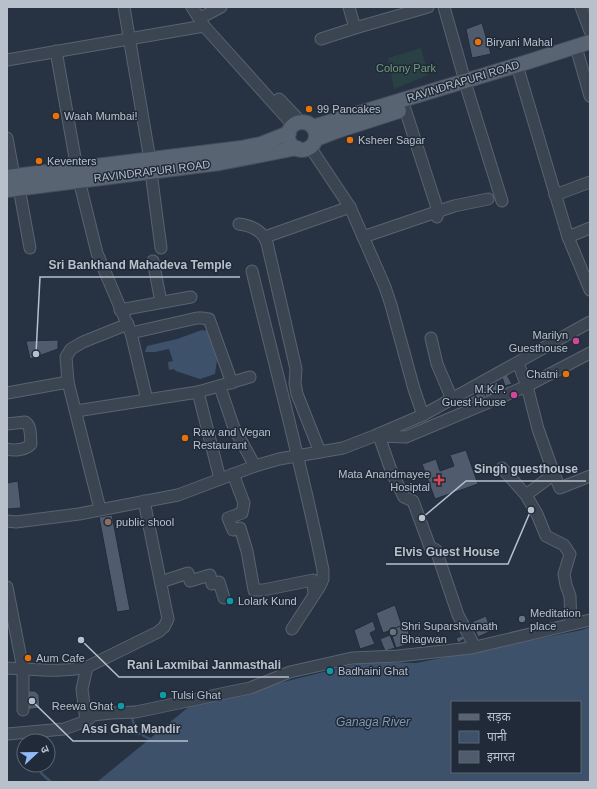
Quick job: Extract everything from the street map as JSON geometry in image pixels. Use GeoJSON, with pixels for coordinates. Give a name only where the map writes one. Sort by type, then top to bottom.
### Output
{"type":"FeatureCollection","features":[{"type":"Feature","properties":{"kind":"main road","name":"RAVINDRAPURI ROAD"},"geometry":{"type":"LineString","coordinates":[[303,134],[337,131],[405,109],[466,85],[590,42]]}},
{"type":"Feature","properties":{"kind":"main road","name":"RAVINDRAPURI ROAD"},"geometry":{"type":"LineString","coordinates":[[12,183],[151,166],[220,163],[303,134],[466,85],[519,72],[584,52]]}},
{"type":"Feature","properties":{"kind":"street"},"geometry":{"type":"LineString","coordinates":[[124,7],[151,166],[161,248]]}},
{"type":"Feature","properties":{"kind":"street"},"geometry":{"type":"LineString","coordinates":[[192,7],[202,16],[303,134],[350,207],[392,305],[407,366],[423,414]]}},
{"type":"Feature","properties":{"kind":"street"},"geometry":{"type":"LineString","coordinates":[[7,60],[129,38],[202,16],[221,7]]}},
{"type":"Feature","properties":{"kind":"street"},"geometry":{"type":"LineString","coordinates":[[349,7],[356,28]]}},
{"type":"Feature","properties":{"kind":"street"},"geometry":{"type":"LineString","coordinates":[[321,39],[428,7]]}},
{"type":"Feature","properties":{"kind":"street"},"geometry":{"type":"LineString","coordinates":[[444,7],[502,202]]}},
{"type":"Feature","properties":{"kind":"street"},"geometry":{"type":"LineString","coordinates":[[581,7],[590,32]]}},
{"type":"Feature","properties":{"kind":"street"},"geometry":{"type":"LineString","coordinates":[[56,51],[78,174],[97,252],[129,329],[147,400]]}},
{"type":"Feature","properties":{"kind":"street"},"geometry":{"type":"LineString","coordinates":[[584,52],[590,96]]}},
{"type":"Feature","properties":{"kind":"street"},"geometry":{"type":"LineString","coordinates":[[519,72],[568,237],[590,290]]}},
{"type":"Feature","properties":{"kind":"street"},"geometry":{"type":"LineString","coordinates":[[405,109],[438,214]]}},
{"type":"Feature","properties":{"kind":"street"},"geometry":{"type":"LineString","coordinates":[[7,138],[12,183],[30,248]]}},
{"type":"Feature","properties":{"kind":"street"},"geometry":{"type":"LineString","coordinates":[[555,194],[590,182]]}},
{"type":"Feature","properties":{"kind":"street"},"geometry":{"type":"LineString","coordinates":[[363,237],[438,214],[454,206],[488,198]]}},
{"type":"Feature","properties":{"kind":"street"},"geometry":{"type":"LineString","coordinates":[[265,237],[350,207]]}},
{"type":"Feature","properties":{"kind":"street"},"geometry":{"type":"LineString","coordinates":[[239,224],[254,228],[260,231],[265,237],[296,369],[296,388],[320,452]]}},
{"type":"Feature","properties":{"kind":"street"},"geometry":{"type":"LineString","coordinates":[[568,237],[590,228]]}},
{"type":"Feature","properties":{"kind":"street"},"geometry":{"type":"LineString","coordinates":[[153,260],[161,302]]}},
{"type":"Feature","properties":{"kind":"street"},"geometry":{"type":"LineString","coordinates":[[252,271],[299,456],[323,570],[324,579],[292,629]]}},
{"type":"Feature","properties":{"kind":"street"},"geometry":{"type":"LineString","coordinates":[[120,310],[191,297]]}},
{"type":"Feature","properties":{"kind":"street"},"geometry":{"type":"LineString","coordinates":[[100,509],[68,382],[66,357],[71,349],[93,337],[129,329],[197,318],[209,319],[232,383]]}},
{"type":"Feature","properties":{"kind":"street"},"geometry":{"type":"LineString","coordinates":[[7,521],[16,522],[71,515],[178,495],[255,466],[279,459],[343,448],[377,436],[452,400],[590,322]]}},
{"type":"Feature","properties":{"kind":"street"},"geometry":{"type":"LineString","coordinates":[[431,338],[436,360],[452,400]]}},
{"type":"Feature","properties":{"kind":"street"},"geometry":{"type":"LineString","coordinates":[[377,436],[406,437],[527,386],[590,353]]}},
{"type":"Feature","properties":{"kind":"street"},"geometry":{"type":"LineString","coordinates":[[518,362],[527,386],[538,429],[560,488],[590,476]]}},
{"type":"Feature","properties":{"kind":"street"},"geometry":{"type":"LineString","coordinates":[[76,411],[198,392],[220,387],[250,377]]}},
{"type":"Feature","properties":{"kind":"street"},"geometry":{"type":"LineString","coordinates":[[7,393],[68,382]]}},
{"type":"Feature","properties":{"kind":"street"},"geometry":{"type":"LineString","coordinates":[[220,387],[234,428],[255,466]]}},
{"type":"Feature","properties":{"kind":"street"},"geometry":{"type":"LineString","coordinates":[[198,392],[220,479]]}},
{"type":"Feature","properties":{"kind":"street"},"geometry":{"type":"LineString","coordinates":[[7,424],[24,422],[28,424],[31,444],[26,448],[7,449]]}},
{"type":"Feature","properties":{"kind":"street"},"geometry":{"type":"LineString","coordinates":[[377,436],[404,497],[413,501],[430,547],[436,550],[458,615],[475,647]]}},
{"type":"Feature","properties":{"kind":"street"},"geometry":{"type":"LineString","coordinates":[[502,468],[526,495],[537,514],[546,536],[564,545],[570,554],[564,574],[570,596],[571,624]]}},
{"type":"Feature","properties":{"kind":"street"},"geometry":{"type":"LineString","coordinates":[[233,474],[244,503],[242,513],[228,518],[233,530],[240,528],[247,551],[254,590],[263,590],[313,580],[314,595]]}},
{"type":"Feature","properties":{"kind":"street"},"geometry":{"type":"LineString","coordinates":[[526,495],[554,474]]}},
{"type":"Feature","properties":{"kind":"street"},"geometry":{"type":"LineString","coordinates":[[7,668],[50,671],[87,667],[158,632],[164,627],[168,619],[144,501]]}},
{"type":"Feature","properties":{"kind":"street"},"geometry":{"type":"LineString","coordinates":[[160,582],[188,573],[190,581],[210,575],[212,584],[219,582],[224,598]]}},
{"type":"Feature","properties":{"kind":"street"},"geometry":{"type":"LineString","coordinates":[[7,587],[23,669],[23,710]]}},
{"type":"Feature","properties":{"kind":"street"},"geometry":{"type":"LineString","coordinates":[[7,734],[64,729],[86,721],[93,715],[111,712],[136,712],[250,688],[290,672],[352,658],[398,656],[475,647],[590,620]]}},
{"type":"Feature","properties":{"kind":"street"},"geometry":{"type":"LineString","coordinates":[[86,721],[82,689],[87,667]]}},
{"type":"Feature","properties":{"kind":"green space","name":"Colony Park"},"geometry":{"type":"Polygon","coordinates":[[[421,48],[428,75],[394,89],[388,58],[421,48]]]}},
{"type":"Feature","properties":{"kind":"water"},"geometry":{"type":"Polygon","coordinates":[[[202,330],[208,331],[217,360],[215,374],[200,379],[174,369],[169,370],[168,362],[173,361],[169,349],[155,352],[145,352],[147,346],[177,339],[202,330]]]}},
{"type":"Feature","properties":{"kind":"water","name":"Ganaga River"},"geometry":{"type":"Polygon","coordinates":[[[590,627],[590,782],[97,782],[191,705],[364,662],[416,663],[582,630],[590,627]]]}},
{"type":"Feature","properties":{"kind":"building","name":"Biryani Mahal"},"geometry":{"type":"Polygon","coordinates":[[[482,23],[491,54],[472,58],[466,29],[482,23]]]}},
{"type":"Feature","properties":{"kind":"building"},"geometry":{"type":"Polygon","coordinates":[[[58,340],[58,349],[30,359],[26,341],[58,340]]]}},
{"type":"Feature","properties":{"kind":"building"},"geometry":{"type":"Polygon","coordinates":[[[507,375],[512,384],[505,386],[502,377],[507,375]]]}},
{"type":"Feature","properties":{"kind":"building"},"geometry":{"type":"Polygon","coordinates":[[[497,382],[501,389],[497,390],[499,394],[494,396],[490,386],[497,382]]]}},
{"type":"Feature","properties":{"kind":"building"},"geometry":{"type":"Polygon","coordinates":[[[490,386],[494,395],[486,397],[483,390],[490,386]]]}},
{"type":"Feature","properties":{"kind":"building"},"geometry":{"type":"Polygon","coordinates":[[[483,390],[486,397],[477,399],[475,395],[483,390]]]}},
{"type":"Feature","properties":{"kind":"building"},"geometry":{"type":"Polygon","coordinates":[[[475,395],[477,401],[460,406],[458,403],[475,395]]]}},
{"type":"Feature","properties":{"kind":"building"},"geometry":{"type":"Polygon","coordinates":[[[466,450],[478,484],[435,499],[422,464],[436,459],[440,471],[454,466],[450,455],[466,450]]]}},
{"type":"Feature","properties":{"kind":"building"},"geometry":{"type":"Polygon","coordinates":[[[18,481],[21,508],[7,509],[7,483],[18,481]]]}},
{"type":"Feature","properties":{"kind":"building"},"geometry":{"type":"Polygon","coordinates":[[[112,515],[130,610],[117,612],[99,517],[112,515]]]}},
{"type":"Feature","properties":{"kind":"building"},"geometry":{"type":"Polygon","coordinates":[[[395,605],[402,626],[383,633],[376,613],[395,605]]]}},
{"type":"Feature","properties":{"kind":"building"},"geometry":{"type":"Polygon","coordinates":[[[486,616],[491,631],[478,637],[472,622],[486,616]]]}},
{"type":"Feature","properties":{"kind":"building"},"geometry":{"type":"Polygon","coordinates":[[[373,621],[376,630],[370,633],[375,644],[360,649],[354,630],[373,621]]]}},
{"type":"Feature","properties":{"kind":"building"},"geometry":{"type":"Polygon","coordinates":[[[406,624],[412,643],[396,648],[390,630],[406,624]]]}},
{"type":"Feature","properties":{"kind":"building"},"geometry":{"type":"Polygon","coordinates":[[[390,635],[395,648],[385,651],[380,639],[390,635]]]}},
{"type":"Feature","properties":{"kind":"building"},"geometry":{"type":"Polygon","coordinates":[[[462,636],[466,641],[464,639],[458,643],[456,638],[462,636]]]}},
{"type":"Feature","properties":{"kind":"building"},"geometry":{"type":"Polygon","coordinates":[[[25,691],[35,691],[39,695],[40,708],[25,710],[25,691]]]}},
{"type":"Feature","properties":{"kind":"waterway"},"geometry":{"type":"LineString","coordinates":[[131,715],[134,724],[134,733],[142,734],[152,740]]}},
{"type":"Feature","properties":{"kind":"waterway"},"geometry":{"type":"LineString","coordinates":[[41,773],[51,782]]}},
{"type":"Feature","properties":{"kind":"place","name":"Biryani Mahal"},"geometry":{"type":"Point","coordinates":[478,42]}},
{"type":"Feature","properties":{"kind":"place","name":"99 Pancakes"},"geometry":{"type":"Point","coordinates":[309,109]}},
{"type":"Feature","properties":{"kind":"place","name":"Waah Mumbai!"},"geometry":{"type":"Point","coordinates":[56,116]}},
{"type":"Feature","properties":{"kind":"place","name":"Ksheer Sagar"},"geometry":{"type":"Point","coordinates":[350,140]}},
{"type":"Feature","properties":{"kind":"place","name":"Keventers"},"geometry":{"type":"Point","coordinates":[39,161]}},
{"type":"Feature","properties":{"kind":"place","name":"Marilyn Guesthouse"},"geometry":{"type":"Point","coordinates":[576,341]}},
{"type":"Feature","properties":{"kind":"place","name":"Sri Bankhand Mahadeva Temple"},"geometry":{"type":"Point","coordinates":[36,354]}},
{"type":"Feature","properties":{"kind":"place","name":"Chatni"},"geometry":{"type":"Point","coordinates":[566,374]}},
{"type":"Feature","properties":{"kind":"place","name":"M.K.P. Guest House"},"geometry":{"type":"Point","coordinates":[514,395]}},
{"type":"Feature","properties":{"kind":"place","name":"Raw and Vegan Restaurant"},"geometry":{"type":"Point","coordinates":[185,438]}},
{"type":"Feature","properties":{"kind":"place","name":"Mata Anandmayee Hosiptal"},"geometry":{"type":"Point","coordinates":[439,480]}},
{"type":"Feature","properties":{"kind":"place","name":"Elvis Guest House"},"geometry":{"type":"Point","coordinates":[531,510]}},
{"type":"Feature","properties":{"kind":"place","name":"Singh guesthouse"},"geometry":{"type":"Point","coordinates":[422,518]}},
{"type":"Feature","properties":{"kind":"place","name":"public shool"},"geometry":{"type":"Point","coordinates":[108,522]}},
{"type":"Feature","properties":{"kind":"place","name":"Lolark Kund"},"geometry":{"type":"Point","coordinates":[230,601]}},
{"type":"Feature","properties":{"kind":"place","name":"Meditation place"},"geometry":{"type":"Point","coordinates":[522,619]}},
{"type":"Feature","properties":{"kind":"place","name":"Shri Suparshvanath Bhagwan"},"geometry":{"type":"Point","coordinates":[393,632]}},
{"type":"Feature","properties":{"kind":"place","name":"Rani Laxmibai Janmasthali"},"geometry":{"type":"Point","coordinates":[81,640]}},
{"type":"Feature","properties":{"kind":"place","name":"Aum Cafe"},"geometry":{"type":"Point","coordinates":[28,658]}},
{"type":"Feature","properties":{"kind":"place","name":"Badhaini Ghat"},"geometry":{"type":"Point","coordinates":[330,671]}},
{"type":"Feature","properties":{"kind":"place","name":"Tulsi Ghat"},"geometry":{"type":"Point","coordinates":[163,695]}},
{"type":"Feature","properties":{"kind":"place","name":"Assi Ghat Mandir"},"geometry":{"type":"Point","coordinates":[32,701]}},
{"type":"Feature","properties":{"kind":"place","name":"Reewa Ghat"},"geometry":{"type":"Point","coordinates":[121,706]}}]}
